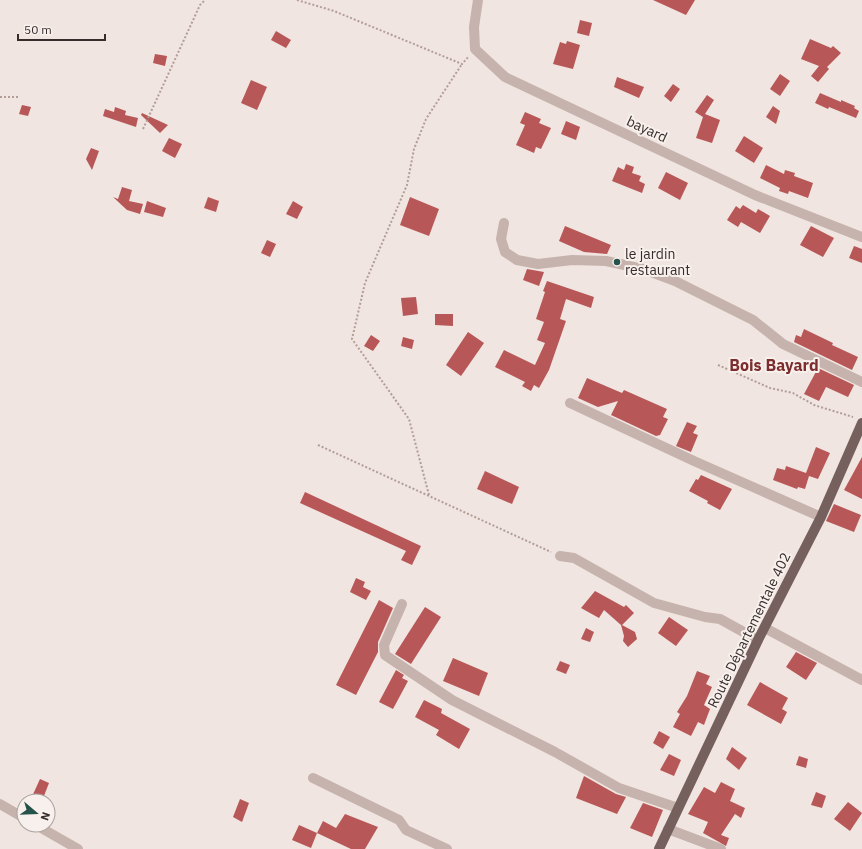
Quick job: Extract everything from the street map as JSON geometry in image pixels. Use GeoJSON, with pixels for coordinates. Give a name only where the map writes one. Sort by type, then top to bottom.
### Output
{"type":"FeatureCollection","features":[{"type":"Feature","properties":{"kind":"main road","name":"Route Départementale 402"},"geometry":{"type":"LineString","coordinates":[[659,849],[758,640],[821,517],[859,421]]}},
{"type":"Feature","properties":{"kind":"street"},"geometry":{"type":"LineString","coordinates":[[475,49],[474,27],[478,0]]}},
{"type":"Feature","properties":{"kind":"street","name":"bayard"},"geometry":{"type":"LineString","coordinates":[[475,49],[505,77],[755,195],[862,237]]}},
{"type":"Feature","properties":{"kind":"street"},"geometry":{"type":"LineString","coordinates":[[504,224],[501,239],[506,252],[517,260],[538,264],[572,260],[606,261],[643,269],[675,281],[753,320],[783,344],[862,382]]}},
{"type":"Feature","properties":{"kind":"street"},"geometry":{"type":"LineString","coordinates":[[570,403],[694,461],[821,517]]}},
{"type":"Feature","properties":{"kind":"street"},"geometry":{"type":"LineString","coordinates":[[560,556],[574,558],[587,564],[654,603],[705,617],[720,619],[758,640]]}},
{"type":"Feature","properties":{"kind":"street"},"geometry":{"type":"LineString","coordinates":[[402,604],[384,645],[385,655],[452,700],[555,752],[619,788],[678,808]]}},
{"type":"Feature","properties":{"kind":"street"},"geometry":{"type":"LineString","coordinates":[[765,628],[862,680]]}},
{"type":"Feature","properties":{"kind":"street"},"geometry":{"type":"LineString","coordinates":[[313,778],[399,820],[406,830],[446,849]]}},
{"type":"Feature","properties":{"kind":"street"},"geometry":{"type":"LineString","coordinates":[[0,804],[16,813]]}},
{"type":"Feature","properties":{"kind":"street"},"geometry":{"type":"LineString","coordinates":[[668,829],[721,849]]}},
{"type":"Feature","properties":{"kind":"street"},"geometry":{"type":"LineString","coordinates":[[50,833],[78,849]]}},
{"type":"Feature","properties":{"kind":"path"},"geometry":{"type":"LineString","coordinates":[[143,129],[200,5],[205,0]]}},
{"type":"Feature","properties":{"kind":"path"},"geometry":{"type":"LineString","coordinates":[[297,0],[334,11],[462,64]]}},
{"type":"Feature","properties":{"kind":"path"},"geometry":{"type":"LineString","coordinates":[[429,496],[409,419],[352,339],[361,304],[364,283],[407,185],[414,149],[426,119],[462,64],[475,49]]}},
{"type":"Feature","properties":{"kind":"path"},"geometry":{"type":"LineString","coordinates":[[0,97],[19,96]]}},
{"type":"Feature","properties":{"kind":"path"},"geometry":{"type":"LineString","coordinates":[[718,365],[770,388],[793,393],[814,404],[859,421]]}},
{"type":"Feature","properties":{"kind":"path"},"geometry":{"type":"LineString","coordinates":[[318,445],[560,556]]}},
{"type":"Feature","properties":{"kind":"building"},"geometry":{"type":"Polygon","coordinates":[[[653,0],[695,0],[686,15],[653,0]]]}},
{"type":"Feature","properties":{"kind":"building"},"geometry":{"type":"Polygon","coordinates":[[[580,20],[592,23],[589,36],[577,33],[580,20]]]}},
{"type":"Feature","properties":{"kind":"building"},"geometry":{"type":"Polygon","coordinates":[[[276,31],[291,40],[286,48],[271,40],[276,31]]]}},
{"type":"Feature","properties":{"kind":"building"},"geometry":{"type":"Polygon","coordinates":[[[810,39],[831,48],[833,46],[841,53],[827,67],[829,69],[818,82],[811,76],[819,66],[801,59],[810,39]]]}},
{"type":"Feature","properties":{"kind":"building"},"geometry":{"type":"Polygon","coordinates":[[[567,41],[580,45],[573,69],[553,64],[560,42],[566,44],[567,41]]]}},
{"type":"Feature","properties":{"kind":"building"},"geometry":{"type":"Polygon","coordinates":[[[155,54],[167,56],[165,66],[153,63],[155,54]]]}},
{"type":"Feature","properties":{"kind":"building"},"geometry":{"type":"Polygon","coordinates":[[[780,74],[790,81],[780,96],[770,89],[780,74]]]}},
{"type":"Feature","properties":{"kind":"building"},"geometry":{"type":"Polygon","coordinates":[[[617,77],[644,87],[639,98],[614,87],[617,77]]]}},
{"type":"Feature","properties":{"kind":"building"},"geometry":{"type":"Polygon","coordinates":[[[251,80],[267,87],[257,110],[241,103],[251,80]]]}},
{"type":"Feature","properties":{"kind":"building"},"geometry":{"type":"Polygon","coordinates":[[[673,84],[680,89],[671,102],[664,96],[673,84]]]}},
{"type":"Feature","properties":{"kind":"building"},"geometry":{"type":"Polygon","coordinates":[[[820,93],[855,106],[854,108],[859,111],[856,118],[815,103],[820,93]]]}},
{"type":"Feature","properties":{"kind":"building"},"geometry":{"type":"Polygon","coordinates":[[[707,95],[714,100],[705,114],[720,120],[712,143],[696,138],[703,117],[695,112],[707,95]]]}},
{"type":"Feature","properties":{"kind":"building"},"geometry":{"type":"Polygon","coordinates":[[[22,105],[31,107],[28,116],[19,114],[22,105]]]}},
{"type":"Feature","properties":{"kind":"building"},"geometry":{"type":"Polygon","coordinates":[[[773,106],[780,111],[776,124],[766,117],[773,106]]]}},
{"type":"Feature","properties":{"kind":"building"},"geometry":{"type":"Polygon","coordinates":[[[115,107],[126,111],[125,115],[138,118],[136,127],[103,116],[105,109],[114,112],[115,107]]]}},
{"type":"Feature","properties":{"kind":"building"},"geometry":{"type":"Polygon","coordinates":[[[525,112],[541,119],[539,123],[551,128],[541,149],[536,147],[534,153],[516,145],[525,125],[520,123],[525,112]]]}},
{"type":"Feature","properties":{"kind":"building"},"geometry":{"type":"Polygon","coordinates":[[[142,113],[168,125],[160,133],[141,115],[142,113]]]}},
{"type":"Feature","properties":{"kind":"building"},"geometry":{"type":"Polygon","coordinates":[[[566,121],[580,127],[576,140],[561,134],[566,121]]]}},
{"type":"Feature","properties":{"kind":"building"},"geometry":{"type":"Polygon","coordinates":[[[744,136],[763,148],[754,163],[735,151],[744,136]]]}},
{"type":"Feature","properties":{"kind":"building"},"geometry":{"type":"Polygon","coordinates":[[[169,138],[182,144],[175,158],[162,151],[169,138]]]}},
{"type":"Feature","properties":{"kind":"building"},"geometry":{"type":"Polygon","coordinates":[[[91,148],[99,151],[92,170],[86,159],[91,148]]]}},
{"type":"Feature","properties":{"kind":"building"},"geometry":{"type":"Polygon","coordinates":[[[626,164],[634,167],[632,173],[641,176],[639,181],[645,184],[642,193],[612,181],[618,167],[624,170],[626,164]]]}},
{"type":"Feature","properties":{"kind":"building"},"geometry":{"type":"Polygon","coordinates":[[[766,165],[784,174],[785,170],[795,173],[794,176],[813,183],[808,198],[789,191],[788,194],[779,191],[780,188],[760,178],[766,165]]]}},
{"type":"Feature","properties":{"kind":"building"},"geometry":{"type":"Polygon","coordinates":[[[666,172],[688,183],[680,200],[658,188],[666,172]]]}},
{"type":"Feature","properties":{"kind":"building"},"geometry":{"type":"Polygon","coordinates":[[[122,187],[132,190],[129,201],[143,204],[140,214],[127,210],[113,197],[118,199],[122,187]]]}},
{"type":"Feature","properties":{"kind":"building"},"geometry":{"type":"Polygon","coordinates":[[[208,197],[219,201],[216,212],[204,208],[208,197]]]}},
{"type":"Feature","properties":{"kind":"building"},"geometry":{"type":"Polygon","coordinates":[[[410,197],[439,209],[429,236],[400,225],[410,197]]]}},
{"type":"Feature","properties":{"kind":"building"},"geometry":{"type":"Polygon","coordinates":[[[147,201],[166,208],[163,217],[144,212],[147,201]]]}},
{"type":"Feature","properties":{"kind":"building"},"geometry":{"type":"Polygon","coordinates":[[[293,201],[303,207],[297,219],[286,214],[293,201]]]}},
{"type":"Feature","properties":{"kind":"building"},"geometry":{"type":"Polygon","coordinates":[[[743,205],[756,213],[758,209],[770,216],[760,233],[741,222],[738,227],[727,220],[736,206],[740,209],[743,205]]]}},
{"type":"Feature","properties":{"kind":"building"},"geometry":{"type":"Polygon","coordinates":[[[565,226],[611,245],[607,254],[584,252],[559,241],[565,226]]]}},
{"type":"Feature","properties":{"kind":"building"},"geometry":{"type":"Polygon","coordinates":[[[811,226],[834,238],[823,257],[800,245],[811,226]]]}},
{"type":"Feature","properties":{"kind":"building"},"geometry":{"type":"Polygon","coordinates":[[[267,240],[276,244],[270,257],[261,253],[267,240]]]}},
{"type":"Feature","properties":{"kind":"building"},"geometry":{"type":"Polygon","coordinates":[[[854,246],[862,249],[862,263],[849,258],[854,246]]]}},
{"type":"Feature","properties":{"kind":"building"},"geometry":{"type":"Polygon","coordinates":[[[527,269],[544,272],[539,286],[523,280],[527,269]]]}},
{"type":"Feature","properties":{"kind":"building"},"geometry":{"type":"Polygon","coordinates":[[[547,281],[594,297],[591,308],[566,299],[560,319],[566,321],[549,370],[539,388],[534,385],[531,391],[522,386],[525,382],[495,367],[504,350],[535,365],[545,343],[537,340],[544,322],[536,319],[547,281]]]}},
{"type":"Feature","properties":{"kind":"building"},"geometry":{"type":"Polygon","coordinates":[[[416,297],[418,314],[403,316],[401,298],[416,297]]]}},
{"type":"Feature","properties":{"kind":"building"},"geometry":{"type":"Polygon","coordinates":[[[435,314],[453,314],[453,326],[435,325],[435,314]]]}},
{"type":"Feature","properties":{"kind":"building"},"geometry":{"type":"Polygon","coordinates":[[[804,329],[833,343],[832,345],[858,357],[852,370],[794,342],[796,335],[801,337],[804,329]]]}},
{"type":"Feature","properties":{"kind":"building"},"geometry":{"type":"Polygon","coordinates":[[[468,332],[484,343],[461,376],[446,365],[468,332]]]}},
{"type":"Feature","properties":{"kind":"building"},"geometry":{"type":"Polygon","coordinates":[[[371,335],[380,341],[373,351],[364,346],[371,335]]]}},
{"type":"Feature","properties":{"kind":"building"},"geometry":{"type":"Polygon","coordinates":[[[403,337],[414,340],[412,349],[401,346],[403,337]]]}},
{"type":"Feature","properties":{"kind":"building"},"geometry":{"type":"Polygon","coordinates":[[[818,368],[854,385],[848,397],[826,387],[819,401],[804,394],[818,368]]]}},
{"type":"Feature","properties":{"kind":"building"},"geometry":{"type":"Polygon","coordinates":[[[587,378],[622,393],[624,390],[667,409],[663,417],[668,419],[660,435],[656,436],[611,415],[618,401],[598,407],[578,398],[587,378]]]}},
{"type":"Feature","properties":{"kind":"building"},"geometry":{"type":"Polygon","coordinates":[[[687,422],[697,426],[693,433],[698,435],[691,452],[676,446],[687,422]]]}},
{"type":"Feature","properties":{"kind":"building"},"geometry":{"type":"Polygon","coordinates":[[[816,447],[830,453],[818,479],[809,476],[805,489],[798,487],[797,489],[773,480],[777,468],[785,470],[786,466],[806,473],[816,447]]]}},
{"type":"Feature","properties":{"kind":"building"},"geometry":{"type":"Polygon","coordinates":[[[862,457],[862,499],[844,490],[862,457]]]}},
{"type":"Feature","properties":{"kind":"building"},"geometry":{"type":"Polygon","coordinates":[[[485,471],[519,487],[512,504],[477,489],[485,471]]]}},
{"type":"Feature","properties":{"kind":"building"},"geometry":{"type":"Polygon","coordinates":[[[701,475],[732,489],[720,510],[707,503],[708,501],[689,491],[696,479],[698,480],[701,475]]]}},
{"type":"Feature","properties":{"kind":"building"},"geometry":{"type":"Polygon","coordinates":[[[305,492],[421,546],[412,565],[401,560],[406,551],[300,503],[305,492]]]}},
{"type":"Feature","properties":{"kind":"building"},"geometry":{"type":"Polygon","coordinates":[[[834,504],[861,515],[854,532],[826,521],[834,504]]]}},
{"type":"Feature","properties":{"kind":"building"},"geometry":{"type":"Polygon","coordinates":[[[356,578],[365,582],[363,587],[371,591],[366,600],[350,592],[356,578]]]}},
{"type":"Feature","properties":{"kind":"building"},"geometry":{"type":"Polygon","coordinates":[[[595,591],[624,607],[626,605],[634,613],[622,625],[635,632],[637,639],[628,647],[623,641],[624,636],[621,625],[604,610],[599,618],[581,608],[595,591]]]}},
{"type":"Feature","properties":{"kind":"building"},"geometry":{"type":"Polygon","coordinates":[[[379,600],[393,608],[378,642],[378,652],[356,695],[336,685],[379,600]]]}},
{"type":"Feature","properties":{"kind":"building"},"geometry":{"type":"Polygon","coordinates":[[[425,607],[441,617],[411,664],[395,654],[425,607]]]}},
{"type":"Feature","properties":{"kind":"building"},"geometry":{"type":"Polygon","coordinates":[[[669,617],[688,630],[676,646],[658,633],[669,617]]]}},
{"type":"Feature","properties":{"kind":"building"},"geometry":{"type":"Polygon","coordinates":[[[586,628],[594,632],[590,642],[581,639],[586,628]]]}},
{"type":"Feature","properties":{"kind":"building"},"geometry":{"type":"Polygon","coordinates":[[[796,652],[817,663],[806,680],[786,667],[796,652]]]}},
{"type":"Feature","properties":{"kind":"building"},"geometry":{"type":"Polygon","coordinates":[[[453,658],[488,673],[479,696],[443,681],[453,658]]]}},
{"type":"Feature","properties":{"kind":"building"},"geometry":{"type":"Polygon","coordinates":[[[560,661],[570,665],[566,674],[556,670],[560,661]]]}},
{"type":"Feature","properties":{"kind":"building"},"geometry":{"type":"Polygon","coordinates":[[[396,670],[404,675],[402,678],[408,681],[393,709],[379,702],[396,670]]]}},
{"type":"Feature","properties":{"kind":"building"},"geometry":{"type":"Polygon","coordinates":[[[697,671],[710,676],[706,684],[712,687],[704,705],[710,709],[704,725],[698,722],[691,736],[673,727],[680,714],[677,712],[687,696],[697,671]]]}},
{"type":"Feature","properties":{"kind":"building"},"geometry":{"type":"Polygon","coordinates":[[[760,682],[788,698],[782,709],[787,712],[781,724],[747,705],[760,682]]]}},
{"type":"Feature","properties":{"kind":"building"},"geometry":{"type":"Polygon","coordinates":[[[424,700],[442,709],[441,713],[470,729],[459,749],[436,735],[439,730],[415,717],[424,700]]]}},
{"type":"Feature","properties":{"kind":"building"},"geometry":{"type":"Polygon","coordinates":[[[659,731],[670,737],[663,749],[653,743],[659,731]]]}},
{"type":"Feature","properties":{"kind":"building"},"geometry":{"type":"Polygon","coordinates":[[[732,747],[747,758],[739,770],[726,759],[732,747]]]}},
{"type":"Feature","properties":{"kind":"building"},"geometry":{"type":"Polygon","coordinates":[[[669,754],[681,760],[674,776],[660,770],[669,754]]]}},
{"type":"Feature","properties":{"kind":"building"},"geometry":{"type":"Polygon","coordinates":[[[799,756],[808,759],[806,768],[796,765],[799,756]]]}},
{"type":"Feature","properties":{"kind":"building"},"geometry":{"type":"Polygon","coordinates":[[[584,776],[616,794],[626,797],[617,814],[576,798],[584,776]]]}},
{"type":"Feature","properties":{"kind":"building"},"geometry":{"type":"Polygon","coordinates":[[[40,779],[49,783],[45,793],[34,793],[40,779]]]}},
{"type":"Feature","properties":{"kind":"building"},"geometry":{"type":"Polygon","coordinates":[[[721,782],[735,789],[730,801],[745,808],[741,818],[735,814],[721,835],[729,838],[726,846],[703,833],[708,822],[688,814],[704,787],[715,793],[721,782]]]}},
{"type":"Feature","properties":{"kind":"building"},"geometry":{"type":"Polygon","coordinates":[[[816,792],[826,796],[822,808],[811,805],[816,792]]]}},
{"type":"Feature","properties":{"kind":"building"},"geometry":{"type":"Polygon","coordinates":[[[240,799],[249,803],[242,822],[233,817],[240,799]]]}},
{"type":"Feature","properties":{"kind":"building"},"geometry":{"type":"Polygon","coordinates":[[[848,802],[862,813],[850,831],[834,819],[848,802]]]}},
{"type":"Feature","properties":{"kind":"building"},"geometry":{"type":"Polygon","coordinates":[[[643,803],[663,810],[652,837],[630,828],[643,803]]]}},
{"type":"Feature","properties":{"kind":"building"},"geometry":{"type":"Polygon","coordinates":[[[345,814],[378,827],[365,849],[351,849],[317,833],[323,821],[336,828],[345,814]]]}},
{"type":"Feature","properties":{"kind":"building"},"geometry":{"type":"Polygon","coordinates":[[[299,825],[317,833],[311,848],[292,840],[299,825]]]}},
{"type":"Feature","properties":{"kind":"place","name":"le jardin restaurant"},"geometry":{"type":"Point","coordinates":[617,262]}},
{"type":"Feature","properties":{"kind":"district","name":"Bois Bayard"},"geometry":{"type":"Point","coordinates":[774,365]}}]}
